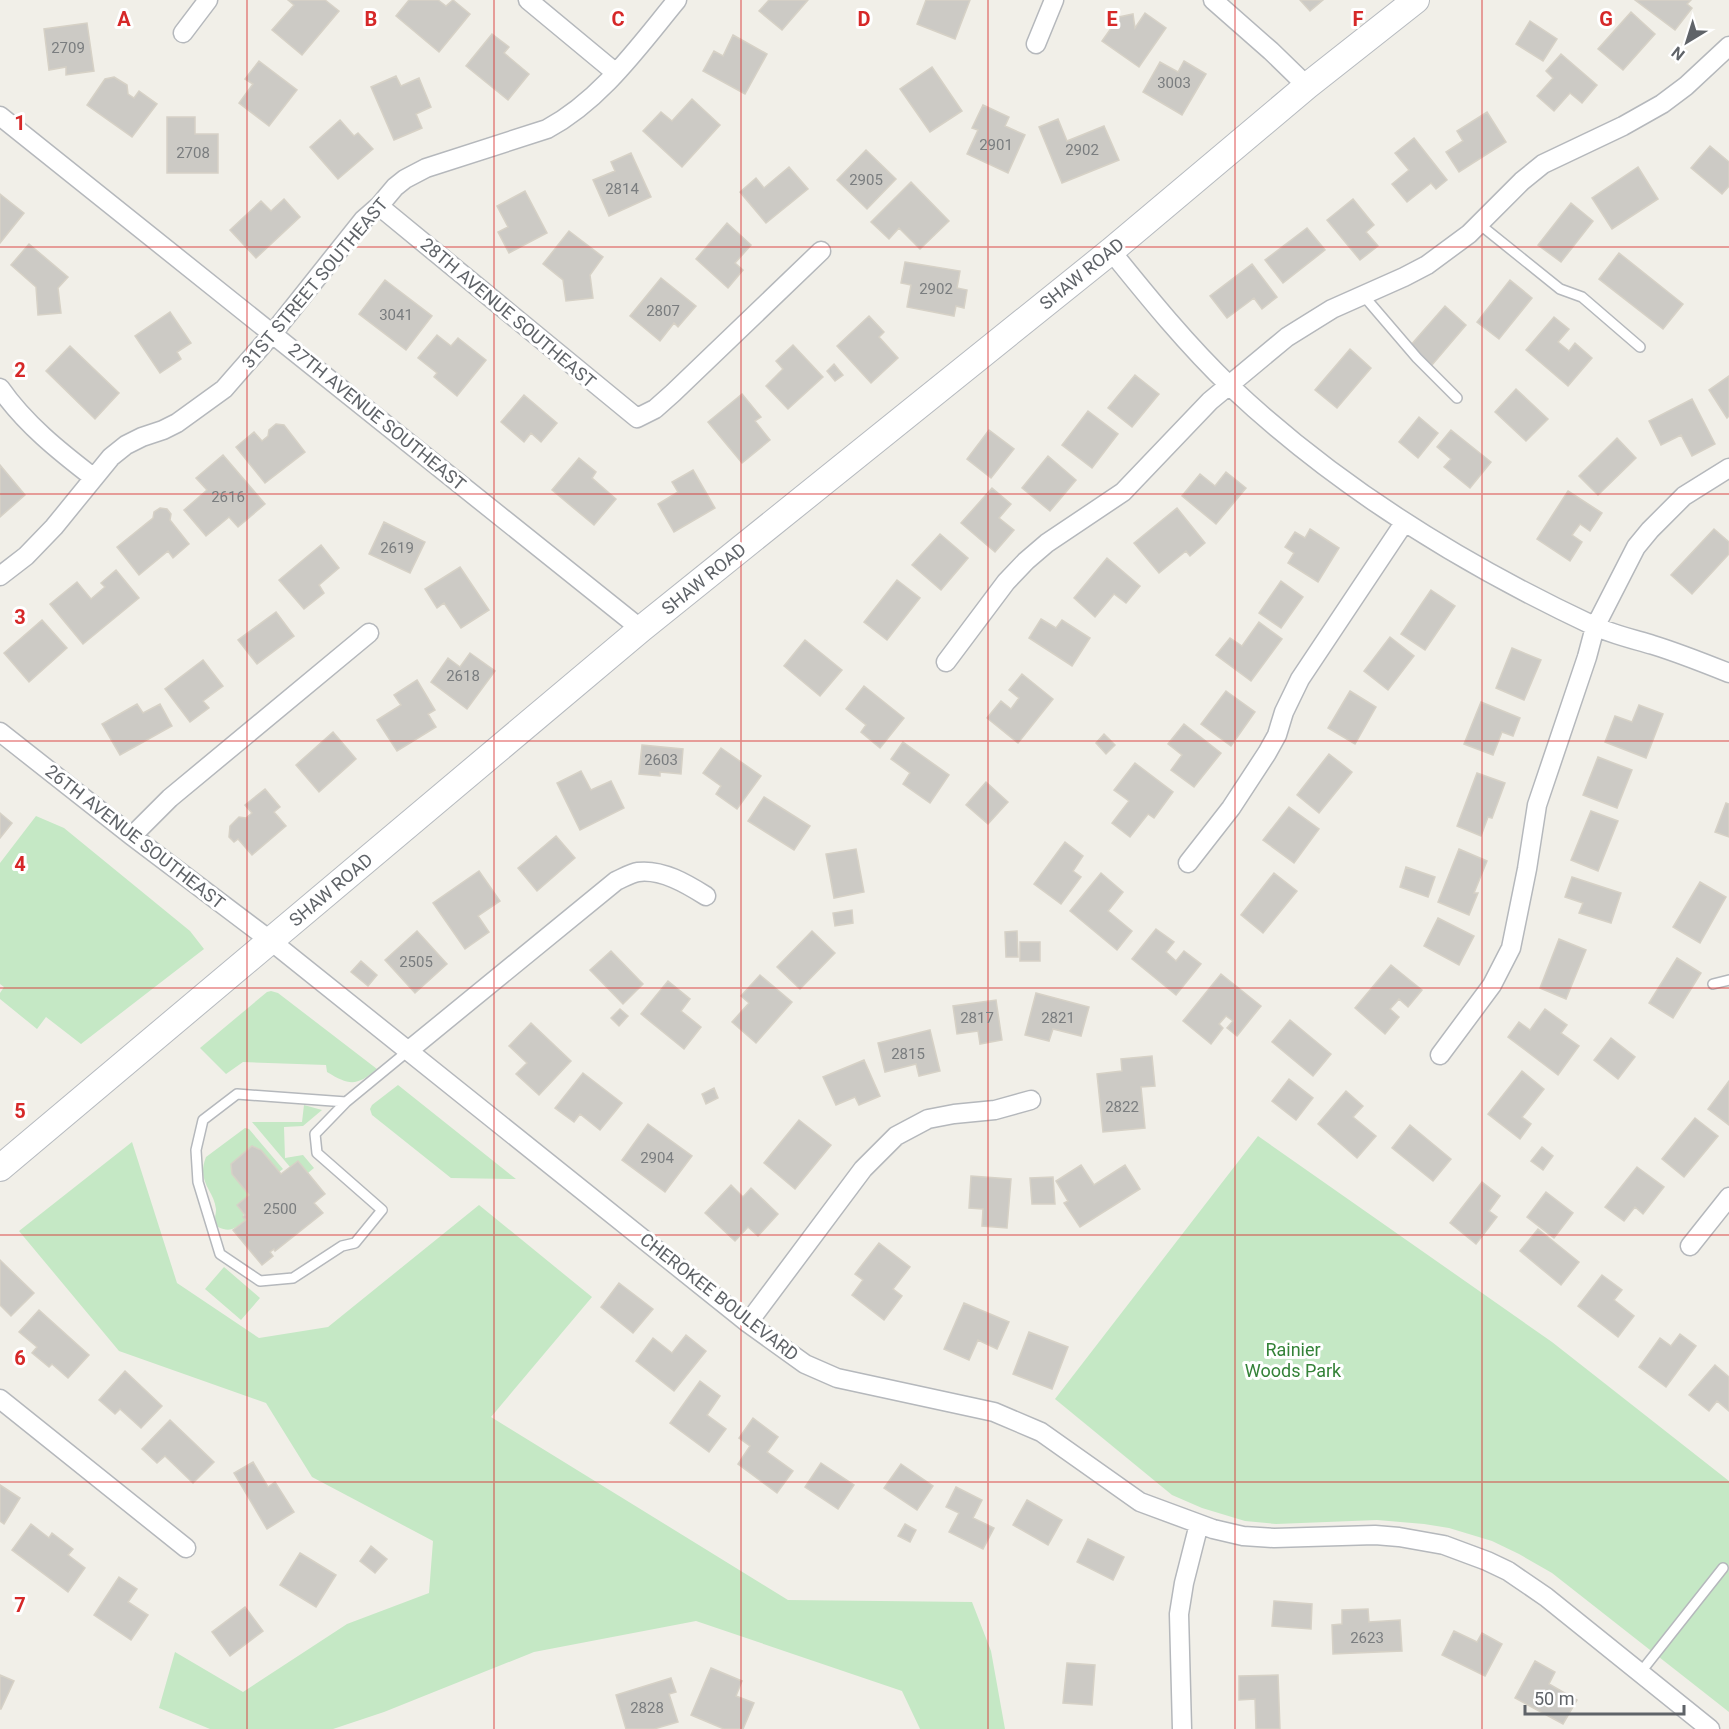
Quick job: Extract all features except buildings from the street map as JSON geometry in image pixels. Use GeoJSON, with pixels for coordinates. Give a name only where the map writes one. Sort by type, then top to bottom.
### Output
{"type":"FeatureCollection","features":[{"type":"Feature","properties":{"kind":"main road","name":"SHAW ROAD"},"geometry":{"type":"LineString","coordinates":[[0,1168],[641,629],[1111,251],[1307,86],[1416,0]]}},
{"type":"Feature","properties":{"kind":"street"},"geometry":{"type":"LineString","coordinates":[[183,33],[208,0]]}},
{"type":"Feature","properties":{"kind":"street"},"geometry":{"type":"LineString","coordinates":[[528,0],[616,73]]}},
{"type":"Feature","properties":{"kind":"street","name":"31ST STREET SOUTHEAST"},"geometry":{"type":"LineString","coordinates":[[0,576],[27,556],[111,458],[126,445],[170,427],[224,389],[248,364],[363,220],[395,187],[426,168],[548,129],[563,121],[616,73],[677,0]]}},
{"type":"Feature","properties":{"kind":"street"},"geometry":{"type":"LineString","coordinates":[[1036,44],[1054,0]]}},
{"type":"Feature","properties":{"kind":"street"},"geometry":{"type":"LineString","coordinates":[[1213,0],[1307,86]]}},
{"type":"Feature","properties":{"kind":"street"},"geometry":{"type":"LineString","coordinates":[[946,662],[1006,582],[1026,561],[1047,543],[1123,492],[1210,401],[1287,337],[1332,309],[1426,265],[1468,234],[1543,164],[1623,126],[1662,104],[1686,86],[1729,46]]}},
{"type":"Feature","properties":{"kind":"street","name":"27TH AVENUE SOUTHEAST"},"geometry":{"type":"LineString","coordinates":[[0,116],[641,629]]}},
{"type":"Feature","properties":{"kind":"street","name":"28TH AVENUE SOUTHEAST"},"geometry":{"type":"LineString","coordinates":[[379,206],[637,418],[655,409],[673,393],[821,251]]}},
{"type":"Feature","properties":{"kind":"street"},"geometry":{"type":"LineString","coordinates":[[1111,251],[1155,306],[1256,410],[1331,472],[1404,523],[1471,564],[1595,627],[1729,673]]}},
{"type":"Feature","properties":{"kind":"street"},"geometry":{"type":"LineString","coordinates":[[0,388],[14,408],[35,429],[94,478]]}},
{"type":"Feature","properties":{"kind":"street"},"geometry":{"type":"LineString","coordinates":[[1440,1055],[1492,985],[1511,948],[1537,805],[1595,627],[1636,547],[1650,530],[1684,496],[1729,468]]}},
{"type":"Feature","properties":{"kind":"street"},"geometry":{"type":"LineString","coordinates":[[1188,863],[1231,808],[1267,753],[1300,680],[1404,523]]}},
{"type":"Feature","properties":{"kind":"street"},"geometry":{"type":"LineString","coordinates":[[132,836],[170,798],[369,633]]}},
{"type":"Feature","properties":{"kind":"street","name":"26TH AVENUE SOUTHEAST"},"geometry":{"type":"LineString","coordinates":[[0,732],[132,836],[271,940]]}},
{"type":"Feature","properties":{"kind":"street"},"geometry":{"type":"LineString","coordinates":[[408,1051],[616,881],[638,872],[663,875],[689,885],[706,896]]}},
{"type":"Feature","properties":{"kind":"street","name":"CHEROKEE BOULEVARD"},"geometry":{"type":"LineString","coordinates":[[271,940],[748,1323],[806,1364],[837,1378],[994,1412],[1041,1432],[1140,1502],[1199,1524],[1243,1536],[1274,1538],[1376,1535],[1410,1538],[1444,1545],[1487,1561],[1528,1584],[1710,1729]]}},
{"type":"Feature","properties":{"kind":"street"},"geometry":{"type":"LineString","coordinates":[[748,1323],[863,1169],[896,1136],[928,1119],[995,1110],[1031,1100]]}},
{"type":"Feature","properties":{"kind":"street"},"geometry":{"type":"LineString","coordinates":[[1690,1246],[1729,1197]]}},
{"type":"Feature","properties":{"kind":"street"},"geometry":{"type":"LineString","coordinates":[[0,1400],[186,1548]]}},
{"type":"Feature","properties":{"kind":"street"},"geometry":{"type":"LineString","coordinates":[[1182,1729],[1179,1614],[1199,1524]]}},
{"type":"Feature","properties":{"kind":"lane"},"geometry":{"type":"LineString","coordinates":[[1478,223],[1560,289],[1582,297],[1640,347]]}},
{"type":"Feature","properties":{"kind":"lane"},"geometry":{"type":"LineString","coordinates":[[1363,296],[1417,358],[1457,399]]}},
{"type":"Feature","properties":{"kind":"lane"},"geometry":{"type":"LineString","coordinates":[[1713,984],[1729,980]]}},
{"type":"Feature","properties":{"kind":"lane"},"geometry":{"type":"LineString","coordinates":[[346,1102],[237,1094],[203,1120],[196,1150],[198,1182],[220,1254],[260,1281],[293,1278],[342,1246],[355,1243],[382,1210],[317,1154],[315,1134],[346,1102],[408,1051]]}},
{"type":"Feature","properties":{"kind":"lane"},"geometry":{"type":"LineString","coordinates":[[1640,1673],[1723,1568]]}},
{"type":"Feature","properties":{"kind":"green space"},"geometry":{"type":"Polygon","coordinates":[[[36,816],[64,828],[190,931],[204,949],[81,1044],[46,1017],[37,1029],[0,999],[0,993],[4,987],[0,984],[0,863],[36,816]]]}},
{"type":"Feature","properties":{"kind":"green space"},"geometry":{"type":"Polygon","coordinates":[[[271,991],[278,993],[377,1069],[364,1079],[353,1082],[342,1080],[327,1072],[326,1065],[243,1062],[226,1074],[200,1048],[271,991]]]}},
{"type":"Feature","properties":{"kind":"green space"},"geometry":{"type":"Polygon","coordinates":[[[398,1085],[516,1179],[451,1178],[372,1115],[370,1109],[372,1105],[398,1085]]]}},
{"type":"Feature","properties":{"kind":"green space"},"geometry":{"type":"Polygon","coordinates":[[[304,1105],[322,1110],[303,1126],[284,1127],[285,1158],[303,1155],[314,1168],[308,1173],[298,1161],[290,1167],[252,1122],[302,1122],[304,1105]]]}},
{"type":"Feature","properties":{"kind":"green space"},"geometry":{"type":"Polygon","coordinates":[[[245,1128],[249,1129],[283,1169],[279,1172],[261,1150],[253,1146],[231,1164],[232,1174],[249,1195],[243,1217],[246,1220],[226,1230],[218,1227],[216,1223],[215,1202],[204,1179],[203,1166],[206,1157],[245,1128]]]}},
{"type":"Feature","properties":{"kind":"green space","name":"Rainier Woods Park"},"geometry":{"type":"Polygon","coordinates":[[[1258,1136],[1552,1342],[1729,1481],[1729,1712],[1552,1573],[1492,1541],[1449,1528],[1424,1524],[1377,1520],[1276,1524],[1245,1521],[1202,1508],[1172,1495],[1055,1399],[1258,1136]]]}},
{"type":"Feature","properties":{"kind":"green space"},"geometry":{"type":"Polygon","coordinates":[[[132,1142],[177,1283],[259,1338],[328,1327],[479,1205],[592,1297],[491,1417],[788,1600],[972,1602],[991,1651],[1005,1729],[920,1729],[902,1691],[696,1621],[534,1652],[384,1712],[333,1729],[210,1729],[159,1708],[175,1652],[243,1692],[347,1624],[429,1593],[433,1541],[312,1477],[266,1403],[119,1351],[19,1231],[132,1142]]]}},
{"type":"Feature","properties":{"kind":"green space"},"geometry":{"type":"Polygon","coordinates":[[[224,1267],[260,1298],[241,1320],[205,1289],[224,1267]]]}}]}
